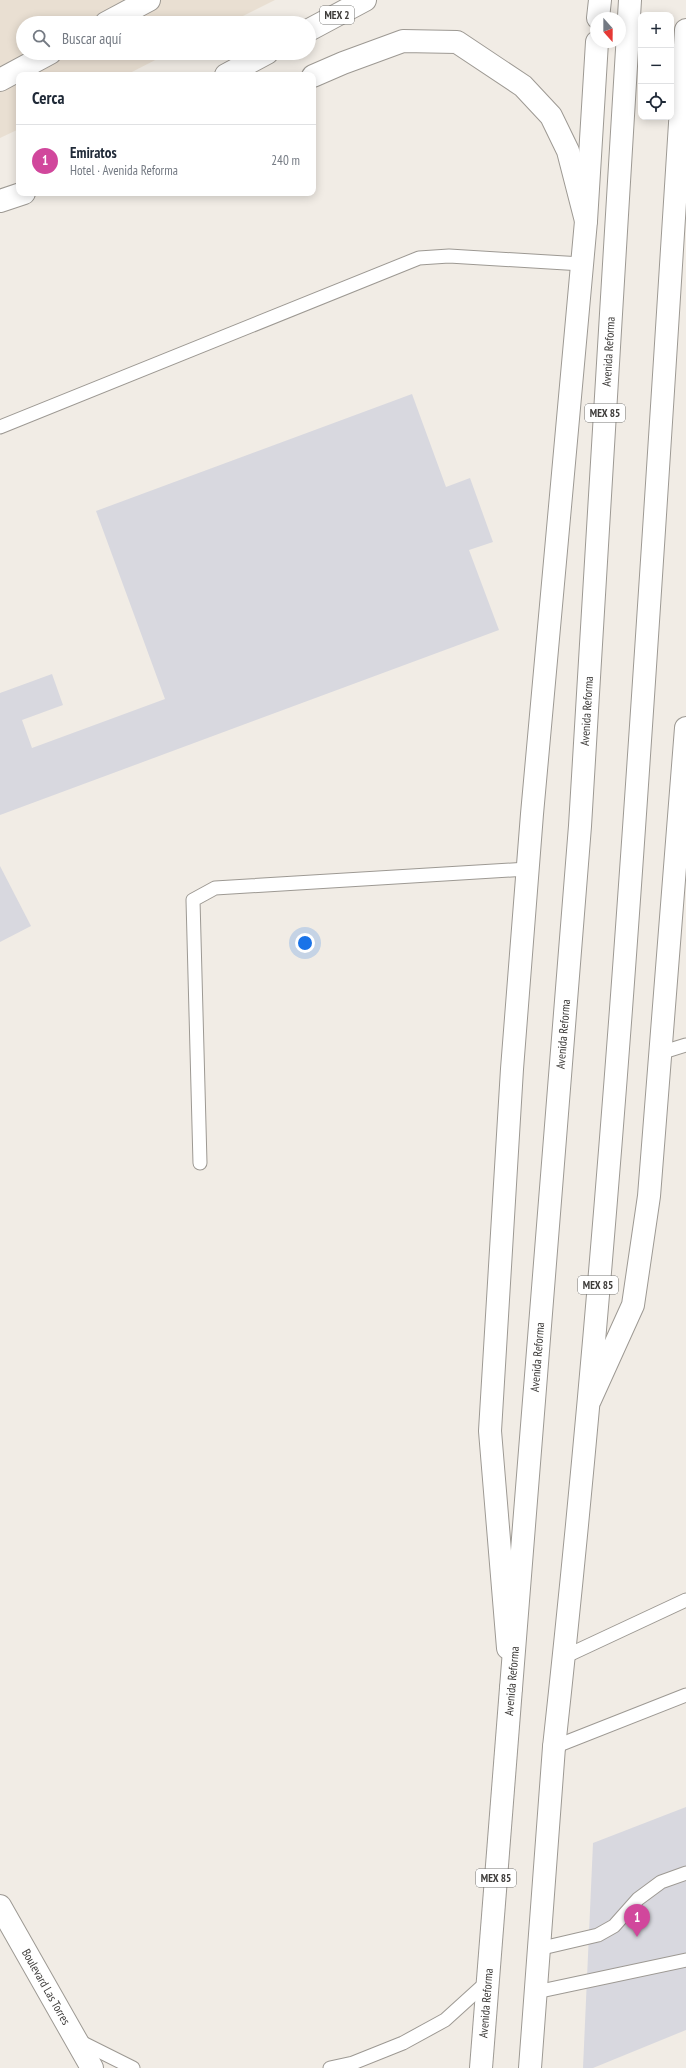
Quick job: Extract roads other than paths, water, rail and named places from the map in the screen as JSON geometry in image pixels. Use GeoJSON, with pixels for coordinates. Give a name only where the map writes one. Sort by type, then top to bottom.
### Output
{"type":"FeatureCollection","features":[{"type":"Feature","properties":{"kind":"main road","name":"MEX 2"},"geometry":{"type":"LineString","coordinates":[[316,26],[365,0]]}},
{"type":"Feature","properties":{"kind":"main road"},"geometry":{"type":"LineString","coordinates":[[599,12],[600,0]]}},
{"type":"Feature","properties":{"kind":"main road","name":"Avenida Reforma"},"geometry":{"type":"LineString","coordinates":[[481,2068],[580,826],[630,0]]}},
{"type":"Feature","properties":{"kind":"main road"},"geometry":{"type":"LineString","coordinates":[[119,16],[147,1]]}},
{"type":"Feature","properties":{"kind":"main road","name":"MEX 85"},"geometry":{"type":"LineString","coordinates":[[530,2068],[554,1747],[589,1403],[636,822],[686,30]]}},
{"type":"Feature","properties":{"kind":"main road"},"geometry":{"type":"LineString","coordinates":[[316,75],[343,62],[404,41],[438,40],[457,42],[523,86],[551,116],[568,151],[586,221]]}},
{"type":"Feature","properties":{"kind":"main road"},"geometry":{"type":"LineString","coordinates":[[511,1688],[490,1431],[512,1069],[528,869],[586,221],[597,48]]}},
{"type":"Feature","properties":{"kind":"main road"},"geometry":{"type":"LineString","coordinates":[[0,80],[37,60]]}},
{"type":"Feature","properties":{"kind":"main road"},"geometry":{"type":"LineString","coordinates":[[232,72],[254,60]]}},
{"type":"Feature","properties":{"kind":"main road"},"geometry":{"type":"LineString","coordinates":[[0,196],[16,188]]}},
{"type":"Feature","properties":{"kind":"main road"},"geometry":{"type":"LineString","coordinates":[[0,201],[16,196]]}},
{"type":"Feature","properties":{"kind":"main road"},"geometry":{"type":"LineString","coordinates":[[589,1403],[633,1305],[649,1196],[686,728]]}},
{"type":"Feature","properties":{"kind":"main road","name":"Boulevard Las Torres"},"geometry":{"type":"LineString","coordinates":[[0,1906],[79,2041],[92,2068]]}},
{"type":"Feature","properties":{"kind":"lane"},"geometry":{"type":"LineString","coordinates":[[0,428],[420,258],[449,256],[582,264]]}},
{"type":"Feature","properties":{"kind":"lane"},"geometry":{"type":"LineString","coordinates":[[200,1163],[193,900],[215,888],[528,869]]}},
{"type":"Feature","properties":{"kind":"lane"},"geometry":{"type":"LineString","coordinates":[[660,1053],[686,1045]]}},
{"type":"Feature","properties":{"kind":"lane"},"geometry":{"type":"LineString","coordinates":[[564,1657],[686,1600]]}},
{"type":"Feature","properties":{"kind":"lane"},"geometry":{"type":"LineString","coordinates":[[554,1747],[686,1694]]}},
{"type":"Feature","properties":{"kind":"lane"},"geometry":{"type":"LineString","coordinates":[[538,1949],[598,1935],[614,1926],[638,1899],[661,1882],[686,1873]]}},
{"type":"Feature","properties":{"kind":"lane"},"geometry":{"type":"LineString","coordinates":[[536,1992],[686,1960]]}},
{"type":"Feature","properties":{"kind":"lane"},"geometry":{"type":"LineString","coordinates":[[330,2068],[353,2063],[403,2043],[445,2020],[488,1981]]}},
{"type":"Feature","properties":{"kind":"lane"},"geometry":{"type":"LineString","coordinates":[[79,2041],[133,2068]]}},
{"type":"Feature","properties":{"kind":"place","name":"Emiratos"},"geometry":{"type":"Point","coordinates":[637,1937]}}]}
